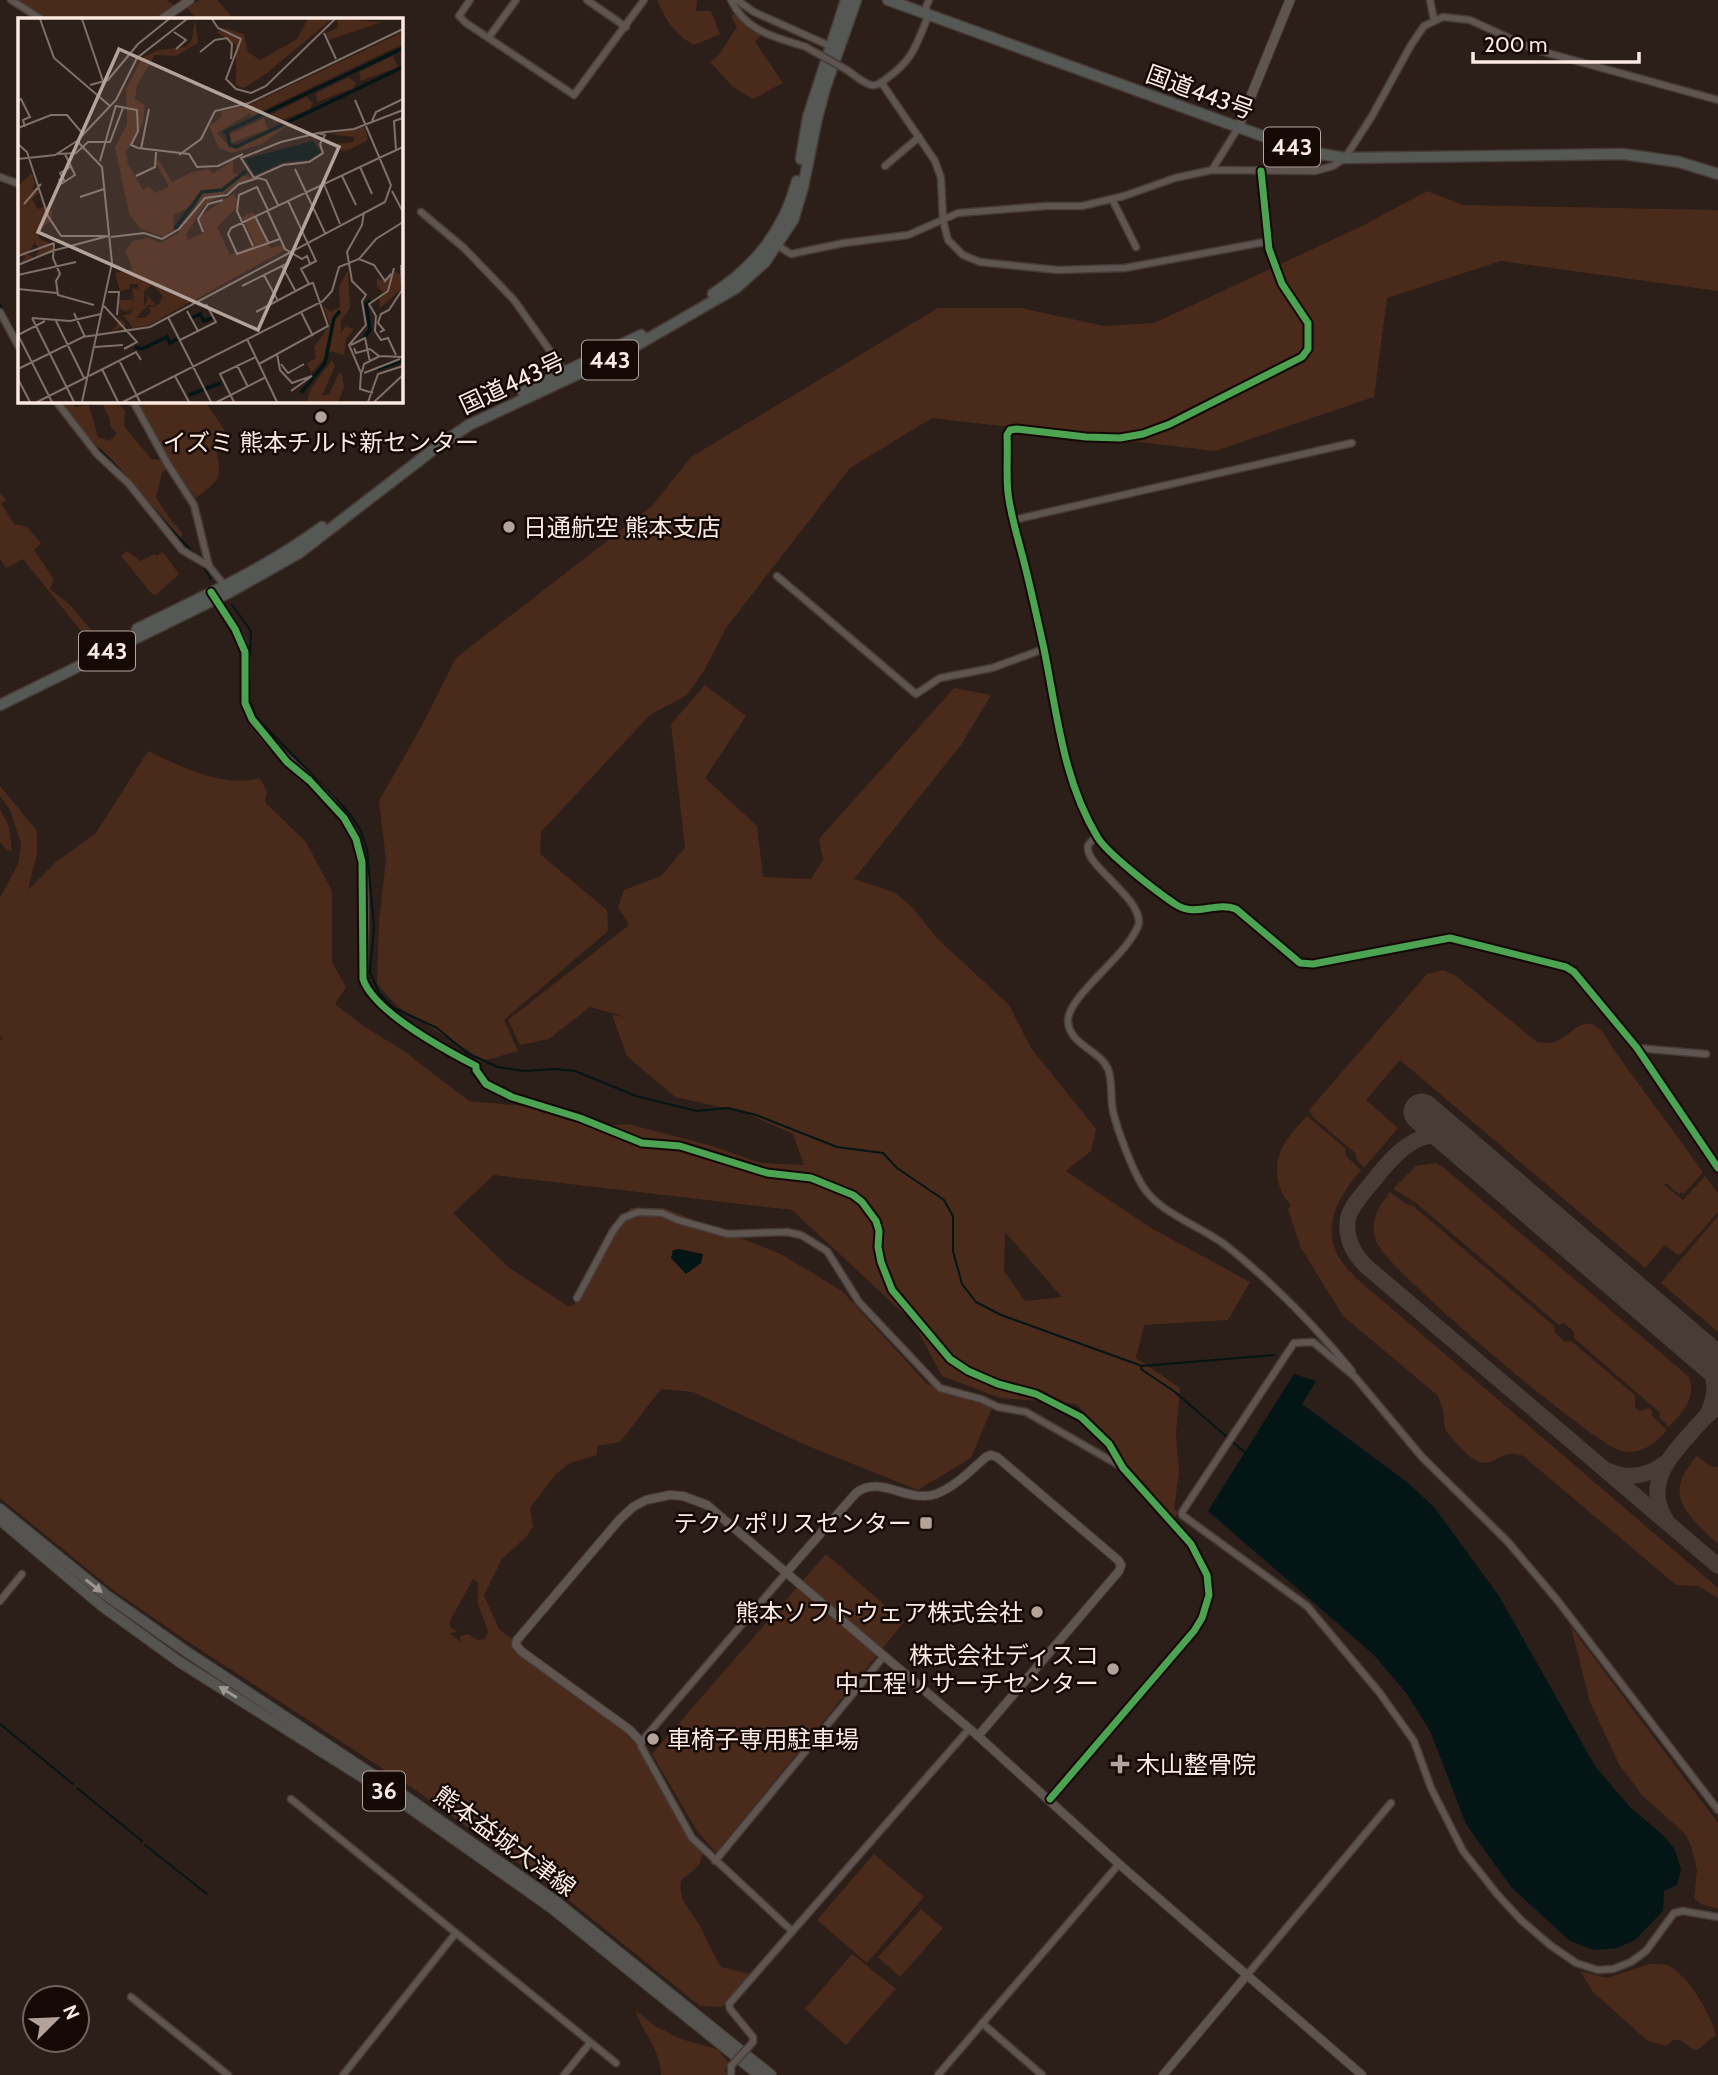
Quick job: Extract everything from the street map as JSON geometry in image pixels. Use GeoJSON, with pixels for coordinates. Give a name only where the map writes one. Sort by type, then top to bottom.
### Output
{"type":"FeatureCollection","features":[{"type":"Feature","properties":{"kind":"highway","name":"国道443号"},"geometry":{"type":"LineString","coordinates":[[0,705],[299,553],[438,446],[470,425],[625,352],[736,288],[765,262],[786,216],[796,184],[808,117],[846,0]]}},
{"type":"Feature","properties":{"kind":"highway","name":"国道443号"},"geometry":{"type":"LineString","coordinates":[[0,697],[213,596],[225,586],[295,547],[426,447],[467,420],[621,346],[706,299],[741,273],[774,243],[793,220],[825,88],[856,0]]}},
{"type":"Feature","properties":{"kind":"highway","name":"国道443号"},"geometry":{"type":"LineString","coordinates":[[888,0],[1304,151],[1345,158],[1623,154],[1679,162],[1718,174]]}},
{"type":"Feature","properties":{"kind":"main road"},"geometry":{"type":"LineString","coordinates":[[1238,128],[1290,0]]}},
{"type":"Feature","properties":{"kind":"main road","name":"熊本益城大津線"},"geometry":{"type":"LineString","coordinates":[[0,1509],[106,1595],[554,1900],[771,2075]]}},
{"type":"Feature","properties":{"kind":"main road","name":"熊本益城大津線"},"geometry":{"type":"LineString","coordinates":[[0,1520],[102,1606],[178,1661],[400,1801],[553,1909],[759,2075]]}},
{"type":"Feature","properties":{"kind":"street"},"geometry":{"type":"LineString","coordinates":[[11,0],[39,18]]}},
{"type":"Feature","properties":{"kind":"street"},"geometry":{"type":"LineString","coordinates":[[163,18],[190,0]]}},
{"type":"Feature","properties":{"kind":"street"},"geometry":{"type":"LineString","coordinates":[[470,0],[459,16],[574,95],[644,0]]}},
{"type":"Feature","properties":{"kind":"street"},"geometry":{"type":"LineString","coordinates":[[489,37],[516,0]]}},
{"type":"Feature","properties":{"kind":"street"},"geometry":{"type":"LineString","coordinates":[[587,0],[626,27]]}},
{"type":"Feature","properties":{"kind":"street"},"geometry":{"type":"LineString","coordinates":[[731,0],[736,11],[747,23],[763,33],[806,47],[868,85],[875,86],[905,64],[912,55],[928,14],[926,7],[929,0]]}},
{"type":"Feature","properties":{"kind":"street"},"geometry":{"type":"LineString","coordinates":[[737,0],[754,12],[830,46]]}},
{"type":"Feature","properties":{"kind":"street"},"geometry":{"type":"LineString","coordinates":[[1430,0],[1434,20]]}},
{"type":"Feature","properties":{"kind":"street"},"geometry":{"type":"LineString","coordinates":[[774,243],[791,254],[844,243],[908,235],[958,213],[1082,206],[1212,170],[1315,171],[1333,166],[1345,158],[1424,26],[1443,17],[1470,20],[1532,49],[1718,100]]}},
{"type":"Feature","properties":{"kind":"street"},"geometry":{"type":"LineString","coordinates":[[881,82],[935,161],[942,178],[943,220],[948,240],[963,255],[980,262],[1058,270],[1125,268],[1270,241]]}},
{"type":"Feature","properties":{"kind":"street"},"geometry":{"type":"LineString","coordinates":[[1212,170],[1238,128]]}},
{"type":"Feature","properties":{"kind":"street"},"geometry":{"type":"LineString","coordinates":[[885,166],[919,137]]}},
{"type":"Feature","properties":{"kind":"street"},"geometry":{"type":"LineString","coordinates":[[1261,171],[1269,249],[1282,284],[1308,323],[1308,349],[1302,357],[1170,424],[1143,434],[1119,438],[1010,430],[1007,435],[1008,480],[1013,520],[1071,779],[1081,805],[1099,840],[1175,904],[1189,911],[1223,906],[1236,909],[1300,963],[1313,964],[1450,938],[1566,967],[1574,972],[1637,1048],[1718,1168]]}},
{"type":"Feature","properties":{"kind":"street"},"geometry":{"type":"LineString","coordinates":[[0,177],[18,184]]}},
{"type":"Feature","properties":{"kind":"street"},"geometry":{"type":"LineString","coordinates":[[1112,199],[1136,247]]}},
{"type":"Feature","properties":{"kind":"street"},"geometry":{"type":"LineString","coordinates":[[421,212],[464,248],[514,300],[565,372]]}},
{"type":"Feature","properties":{"kind":"street"},"geometry":{"type":"LineString","coordinates":[[0,312],[18,344]]}},
{"type":"Feature","properties":{"kind":"street"},"geometry":{"type":"LineString","coordinates":[[56,402],[97,454],[130,484],[182,550],[209,566],[225,586]]}},
{"type":"Feature","properties":{"kind":"street"},"geometry":{"type":"LineString","coordinates":[[134,402],[194,505],[209,566]]}},
{"type":"Feature","properties":{"kind":"street"},"geometry":{"type":"LineString","coordinates":[[1013,520],[1352,443]]}},
{"type":"Feature","properties":{"kind":"street"},"geometry":{"type":"LineString","coordinates":[[776,576],[916,694],[940,678],[992,668],[1044,649]]}},
{"type":"Feature","properties":{"kind":"street"},"geometry":{"type":"LineString","coordinates":[[213,596],[235,629],[245,652],[245,703],[252,719],[287,762],[310,781],[344,818],[356,839],[362,862],[363,881],[363,979],[366,988],[380,1004],[439,1046],[477,1066],[479,1076],[486,1084],[512,1097],[580,1118],[642,1143],[680,1146],[767,1173],[811,1178],[853,1195],[862,1202],[876,1221],[880,1231],[878,1247],[881,1262],[892,1290],[950,1359],[968,1371],[998,1384],[1036,1394],[1081,1417],[1109,1444],[1123,1468],[1182,1533],[1198,1555],[1207,1575],[1209,1595],[1207,1608],[1194,1631],[1049,1799]]}},
{"type":"Feature","properties":{"kind":"street"},"geometry":{"type":"LineString","coordinates":[[1099,840],[1095,838],[1088,845],[1088,849],[1096,864],[1136,909],[1139,923],[1126,945],[1075,1004],[1068,1020],[1070,1028],[1083,1046],[1103,1061],[1109,1070],[1113,1112],[1143,1187],[1163,1207],[1206,1231],[1275,1286],[1322,1335],[1422,1457]]}},
{"type":"Feature","properties":{"kind":"street"},"geometry":{"type":"LineString","coordinates":[[1637,1048],[1706,1054]]}},
{"type":"Feature","properties":{"kind":"street"},"geometry":{"type":"LineString","coordinates":[[577,1298],[613,1231],[623,1218],[638,1212],[663,1213],[728,1234],[788,1232],[801,1235],[827,1251],[859,1302],[940,1388],[999,1407],[1026,1412],[1123,1468]]}},
{"type":"Feature","properties":{"kind":"street"},"geometry":{"type":"LineString","coordinates":[[1718,1810],[1558,1601],[1508,1542],[1422,1457],[1355,1377],[1313,1342],[1296,1341],[1182,1515],[1307,1606],[1379,1692],[1414,1741],[1430,1788],[1463,1852],[1497,1895],[1550,1945],[1576,1963],[1598,1970],[1614,1969],[1631,1962],[1646,1951],[1674,1913],[1683,1911],[1718,1917]]}},
{"type":"Feature","properties":{"kind":"street"},"geometry":{"type":"LineString","coordinates":[[792,1931],[692,1838],[641,1746],[642,1742],[856,1493],[873,1485],[917,1496],[934,1495],[950,1487],[991,1455],[997,1457],[1121,1565],[1119,1571],[978,1735]]}},
{"type":"Feature","properties":{"kind":"street"},"geometry":{"type":"LineString","coordinates":[[642,1742],[630,1730],[521,1651],[516,1644],[620,1518],[646,1500],[670,1495],[683,1496],[707,1505],[978,1735],[1118,1864],[1362,2075]]}},
{"type":"Feature","properties":{"kind":"street"},"geometry":{"type":"LineString","coordinates":[[0,1601],[22,1574]]}},
{"type":"Feature","properties":{"kind":"street"},"geometry":{"type":"LineString","coordinates":[[715,1861],[884,1656]]}},
{"type":"Feature","properties":{"kind":"street"},"geometry":{"type":"LineString","coordinates":[[731,2075],[731,2066],[752,2042],[752,2037],[729,2004],[969,1729]]}},
{"type":"Feature","properties":{"kind":"street"},"geometry":{"type":"LineString","coordinates":[[291,1799],[616,2063]]}},
{"type":"Feature","properties":{"kind":"street"},"geometry":{"type":"LineString","coordinates":[[1163,2075],[1391,1803]]}},
{"type":"Feature","properties":{"kind":"street"},"geometry":{"type":"LineString","coordinates":[[938,2075],[1118,1864]]}},
{"type":"Feature","properties":{"kind":"street"},"geometry":{"type":"LineString","coordinates":[[343,2075],[455,1934]]}},
{"type":"Feature","properties":{"kind":"street"},"geometry":{"type":"LineString","coordinates":[[131,1997],[228,2075]]}},
{"type":"Feature","properties":{"kind":"street"},"geometry":{"type":"LineString","coordinates":[[982,2023],[1042,2075]]}},
{"type":"Feature","properties":{"kind":"street"},"geometry":{"type":"LineString","coordinates":[[564,2075],[590,2043]]}},
{"type":"Feature","properties":{"kind":"shaded area"},"geometry":{"type":"Polygon","coordinates":[[[15,0],[166,0],[174,5],[157,18],[44,18],[15,0]]]}},
{"type":"Feature","properties":{"kind":"shaded area"},"geometry":{"type":"Polygon","coordinates":[[[200,0],[217,0],[233,18],[196,18],[186,7],[200,0]]]}},
{"type":"Feature","properties":{"kind":"shaded area"},"geometry":{"type":"Polygon","coordinates":[[[657,0],[697,0],[696,11],[711,11],[720,34],[694,45],[671,26],[657,0]]]}},
{"type":"Feature","properties":{"kind":"shaded area"},"geometry":{"type":"Polygon","coordinates":[[[735,13],[762,33],[755,42],[783,83],[753,99],[733,87],[710,62],[718,56],[737,27],[731,16],[735,13]]]}},
{"type":"Feature","properties":{"kind":"shaded area"},"geometry":{"type":"Polygon","coordinates":[[[1427,191],[1463,205],[1718,210],[1718,291],[1501,261],[1387,298],[1374,397],[1215,451],[932,418],[850,468],[726,628],[704,671],[687,695],[650,715],[541,832],[540,854],[607,910],[608,931],[504,1020],[518,1051],[480,1062],[469,1051],[398,1007],[377,984],[379,921],[386,860],[379,801],[456,658],[652,506],[691,457],[938,308],[1021,308],[1104,326],[1154,323],[1362,226],[1427,191]]]}},
{"type":"Feature","properties":{"kind":"shaded area"},"geometry":{"type":"Polygon","coordinates":[[[62,402],[72,402],[75,407],[89,405],[98,437],[110,441],[117,433],[110,426],[110,419],[102,402],[118,402],[125,412],[125,427],[151,459],[161,460],[168,469],[162,472],[156,498],[183,534],[178,540],[129,479],[98,452],[62,402]]]}},
{"type":"Feature","properties":{"kind":"shaded area"},"geometry":{"type":"Polygon","coordinates":[[[139,402],[206,402],[231,440],[227,446],[216,448],[218,478],[196,498],[174,469],[139,402]]]}},
{"type":"Feature","properties":{"kind":"shaded area"},"geometry":{"type":"Polygon","coordinates":[[[0,494],[7,500],[1,503],[14,524],[27,527],[41,543],[34,550],[54,579],[50,589],[69,604],[97,637],[90,642],[23,559],[6,568],[0,559],[0,494]]]}},
{"type":"Feature","properties":{"kind":"shaded area"},"geometry":{"type":"Polygon","coordinates":[[[127,551],[140,561],[163,552],[179,574],[156,595],[151,593],[121,556],[127,551]]]}},
{"type":"Feature","properties":{"kind":"shaded area"},"geometry":{"type":"Polygon","coordinates":[[[705,685],[746,716],[705,778],[757,826],[763,877],[811,879],[823,860],[819,839],[954,688],[991,695],[961,745],[854,879],[894,892],[912,907],[938,939],[1009,1005],[1031,1048],[1096,1129],[1091,1151],[1066,1171],[1153,1229],[1250,1282],[1228,1320],[1144,1325],[1136,1358],[1180,1388],[1176,1433],[1179,1472],[1174,1509],[1178,1512],[1173,1521],[1130,1471],[1117,1446],[1076,1404],[1000,1398],[942,1376],[914,1323],[792,1210],[494,1175],[453,1213],[508,1267],[568,1306],[574,1305],[630,1208],[664,1208],[781,1254],[842,1291],[927,1384],[992,1408],[971,1458],[918,1490],[803,1444],[693,1392],[661,1389],[620,1442],[597,1446],[597,1455],[570,1463],[556,1474],[530,1508],[533,1527],[502,1559],[484,1595],[499,1629],[637,1731],[702,1851],[701,1861],[681,1881],[683,1900],[721,1967],[751,1974],[722,2007],[700,2006],[560,1893],[411,1787],[113,1590],[0,1498],[0,1040],[3,1038],[0,1037],[0,898],[18,864],[21,844],[10,810],[0,796],[0,786],[37,831],[37,853],[28,890],[56,862],[96,833],[148,751],[188,769],[217,778],[260,778],[267,792],[265,802],[306,842],[332,891],[332,962],[346,987],[335,1004],[365,1027],[404,1051],[469,1101],[524,1106],[591,1127],[628,1124],[709,1145],[761,1163],[804,1165],[793,1134],[743,1112],[675,1097],[627,1056],[612,1015],[626,1017],[590,1007],[549,1039],[520,1045],[508,1020],[629,925],[618,907],[624,890],[661,876],[685,848],[671,724],[705,685]],[[1005,1232],[1004,1271],[1025,1301],[1062,1297],[1005,1232]],[[473,1579],[450,1621],[450,1627],[458,1632],[449,1633],[463,1643],[459,1637],[468,1634],[478,1640],[485,1639],[488,1632],[478,1604],[478,1583],[473,1579]]]}},
{"type":"Feature","properties":{"kind":"shaded area"},"geometry":{"type":"Polygon","coordinates":[[[0,809],[9,827],[12,851],[7,850],[0,842],[0,809]]]}},
{"type":"Feature","properties":{"kind":"shaded area"},"geometry":{"type":"Polygon","coordinates":[[[1443,970],[1456,976],[1537,1042],[1556,1041],[1578,1026],[1588,1023],[1604,1034],[1703,1172],[1684,1194],[1679,1194],[1666,1183],[1664,1185],[1683,1200],[1705,1176],[1718,1193],[1718,1212],[1682,1253],[1678,1255],[1665,1245],[1645,1268],[1400,1060],[1366,1100],[1398,1128],[1364,1168],[1355,1153],[1312,1116],[1309,1110],[1427,974],[1443,970]]]}},
{"type":"Feature","properties":{"kind":"shaded area"},"geometry":{"type":"Polygon","coordinates":[[[1307,1116],[1345,1148],[1346,1156],[1361,1170],[1340,1199],[1332,1232],[1338,1256],[1356,1278],[1718,1588],[1718,1598],[1698,1586],[1676,1585],[1523,1456],[1510,1454],[1485,1463],[1470,1456],[1445,1430],[1438,1396],[1343,1316],[1301,1248],[1288,1209],[1291,1205],[1286,1200],[1278,1180],[1280,1152],[1307,1116]]]}},
{"type":"Feature","properties":{"kind":"shaded area"},"geometry":{"type":"Polygon","coordinates":[[[1436,1163],[1689,1377],[1690,1399],[1669,1427],[1659,1417],[1660,1413],[1574,1338],[1574,1332],[1564,1323],[1559,1325],[1415,1202],[1393,1189],[1416,1166],[1436,1163]]]}},
{"type":"Feature","properties":{"kind":"shaded area"},"geometry":{"type":"Polygon","coordinates":[[[1390,1192],[1413,1206],[1554,1326],[1555,1333],[1565,1342],[1571,1341],[1635,1395],[1635,1408],[1640,1411],[1649,1408],[1652,1410],[1652,1416],[1667,1430],[1658,1440],[1642,1450],[1622,1451],[1574,1421],[1495,1357],[1418,1288],[1378,1245],[1374,1230],[1375,1217],[1390,1192]]]}},
{"type":"Feature","properties":{"kind":"shaded area"},"geometry":{"type":"Polygon","coordinates":[[[1718,1216],[1718,1332],[1661,1283],[1718,1216]]]}},
{"type":"Feature","properties":{"kind":"shaded area"},"geometry":{"type":"Polygon","coordinates":[[[673,1250],[703,1254],[701,1263],[686,1274],[671,1258],[673,1250]]]}},
{"type":"Feature","properties":{"kind":"shaded area"},"geometry":{"type":"Polygon","coordinates":[[[1294,1374],[1316,1381],[1302,1404],[1408,1483],[1434,1507],[1499,1596],[1595,1766],[1630,1807],[1666,1838],[1675,1850],[1681,1869],[1677,1885],[1664,1891],[1663,1911],[1635,1940],[1617,1948],[1594,1950],[1570,1941],[1511,1887],[1466,1824],[1431,1733],[1407,1694],[1373,1654],[1208,1511],[1294,1374]]]}},
{"type":"Feature","properties":{"kind":"shaded area"},"geometry":{"type":"Polygon","coordinates":[[[1697,1456],[1710,1466],[1718,1467],[1718,1544],[1688,1514],[1682,1504],[1681,1482],[1697,1456]]]}},
{"type":"Feature","properties":{"kind":"shaded area"},"geometry":{"type":"Polygon","coordinates":[[[826,1554],[904,1622],[716,1853],[697,1831],[652,1754],[826,1554]]]}},
{"type":"Feature","properties":{"kind":"shaded area"},"geometry":{"type":"Polygon","coordinates":[[[1571,1627],[1718,1823],[1718,1909],[1701,1904],[1694,1898],[1697,1870],[1686,1835],[1642,1795],[1619,1764],[1590,1702],[1571,1627]]]}},
{"type":"Feature","properties":{"kind":"shaded area"},"geometry":{"type":"Polygon","coordinates":[[[874,1854],[924,1897],[867,1963],[817,1920],[874,1854]]]}},
{"type":"Feature","properties":{"kind":"shaded area"},"geometry":{"type":"Polygon","coordinates":[[[921,1909],[943,1928],[900,1977],[878,1957],[921,1909]]]}},
{"type":"Feature","properties":{"kind":"shaded area"},"geometry":{"type":"Polygon","coordinates":[[[852,1954],[896,1989],[846,2045],[805,2009],[852,1954]]]}},
{"type":"Feature","properties":{"kind":"shaded area"},"geometry":{"type":"Polygon","coordinates":[[[1650,1964],[1667,1965],[1675,1970],[1704,2006],[1716,2035],[1697,2050],[1680,2040],[1673,2040],[1666,2046],[1648,2041],[1593,1992],[1580,1971],[1606,1978],[1650,1964]]]}},
{"type":"Feature","properties":{"kind":"shaded area"},"geometry":{"type":"Polygon","coordinates":[[[635,2010],[655,2026],[681,2039],[717,2049],[728,2062],[725,2071],[727,2075],[661,2075],[658,2057],[635,2010]]]}},
{"type":"Feature","properties":{"kind":"waterway"},"geometry":{"type":"LineString","coordinates":[[0,305],[18,336]]}},
{"type":"Feature","properties":{"kind":"waterway"},"geometry":{"type":"LineString","coordinates":[[92,443],[120,470],[196,555]]}},
{"type":"Feature","properties":{"kind":"waterway"},"geometry":{"type":"LineString","coordinates":[[204,567],[211,579]]}},
{"type":"Feature","properties":{"kind":"waterway"},"geometry":{"type":"LineString","coordinates":[[232,605],[251,631],[250,659]]}},
{"type":"Feature","properties":{"kind":"waterway"},"geometry":{"type":"LineString","coordinates":[[249,696],[256,717],[350,814],[361,831],[367,849],[374,927],[370,972],[379,993],[392,1007],[437,1028],[467,1053],[498,1067],[524,1071],[575,1071],[636,1096],[697,1111],[728,1108],[756,1115],[837,1147],[883,1153],[897,1168],[944,1200],[953,1216],[953,1251],[962,1284],[976,1302],[1001,1315],[1142,1366],[1275,1355]]}},
{"type":"Feature","properties":{"kind":"waterway"},"geometry":{"type":"LineString","coordinates":[[1142,1366],[1141,1369],[1175,1392],[1227,1437]]}},
{"type":"Feature","properties":{"kind":"waterway"},"geometry":{"type":"LineString","coordinates":[[1231,1441],[1246,1453]]}},
{"type":"Feature","properties":{"kind":"waterway"},"geometry":{"type":"LineString","coordinates":[[0,1724],[73,1784]]}},
{"type":"Feature","properties":{"kind":"waterway"},"geometry":{"type":"LineString","coordinates":[[77,1788],[142,1841]]}},
{"type":"Feature","properties":{"kind":"waterway"},"geometry":{"type":"LineString","coordinates":[[145,1845],[207,1894]]}},
{"type":"Feature","properties":{"kind":"taxiway"},"geometry":{"type":"LineString","coordinates":[[1454,1138],[1440,1135],[1416,1140],[1385,1166],[1349,1214],[1348,1232],[1354,1251],[1367,1267],[1718,1566]]}},
{"type":"Feature","properties":{"kind":"taxiway"},"geometry":{"type":"LineString","coordinates":[[1705,1355],[1712,1371],[1714,1385],[1713,1399],[1707,1415]]}},
{"type":"Feature","properties":{"kind":"taxiway"},"geometry":{"type":"LineString","coordinates":[[1665,1518],[1657,1494],[1658,1483],[1667,1462],[1706,1416],[1718,1407]]}},
{"type":"Feature","properties":{"kind":"taxiway"},"geometry":{"type":"LineString","coordinates":[[1609,1471],[1631,1476],[1652,1471],[1665,1463]]}},
{"type":"Feature","properties":{"kind":"runway"},"geometry":{"type":"LineString","coordinates":[[1422,1112],[1718,1366]]}},
{"type":"Feature","properties":{"kind":"cycle path"},"geometry":{"type":"LineString","coordinates":[[1261,171],[1269,249],[1282,284],[1308,323],[1308,349],[1302,357],[1170,424],[1143,434],[1120,438],[1086,437],[1017,429],[1010,430],[1007,435],[1007,486],[1011,512],[1028,576],[1063,746],[1086,816],[1103,845],[1175,904],[1190,910],[1220,907],[1236,909],[1300,963],[1313,964],[1450,938],[1566,967],[1574,972],[1637,1048],[1718,1168]]}},
{"type":"Feature","properties":{"kind":"cycle path"},"geometry":{"type":"LineString","coordinates":[[211,592],[235,629],[245,652],[245,703],[252,719],[287,762],[310,781],[344,818],[356,839],[362,862],[363,979],[381,1004],[412,1029],[476,1066],[486,1084],[512,1097],[580,1118],[642,1143],[680,1146],[767,1173],[811,1178],[853,1195],[862,1202],[876,1221],[881,1262],[892,1290],[950,1359],[968,1371],[998,1384],[1036,1394],[1081,1417],[1109,1444],[1123,1468],[1191,1544],[1207,1575],[1209,1595],[1202,1618],[1194,1631],[1050,1799]]}},
{"type":"Feature","properties":{"kind":"place","name":"イズミ 熊本チルド新センター"},"geometry":{"type":"Point","coordinates":[321,417]}},
{"type":"Feature","properties":{"kind":"place","name":"日通航空 熊本支店"},"geometry":{"type":"Point","coordinates":[509,527]}},
{"type":"Feature","properties":{"kind":"place","name":"テクノポリスセンター"},"geometry":{"type":"Point","coordinates":[926,1523]}},
{"type":"Feature","properties":{"kind":"place","name":"熊本ソフトウェア株式会社"},"geometry":{"type":"Point","coordinates":[1037,1612]}},
{"type":"Feature","properties":{"kind":"place","name":"株式会社ディスコ 中工程リサーチセンター"},"geometry":{"type":"Point","coordinates":[1113,1669]}},
{"type":"Feature","properties":{"kind":"place","name":"車椅子専用駐車場"},"geometry":{"type":"Point","coordinates":[653,1739]}},
{"type":"Feature","properties":{"kind":"place","name":"木山整骨院"},"geometry":{"type":"Point","coordinates":[1120,1764]}}]}
